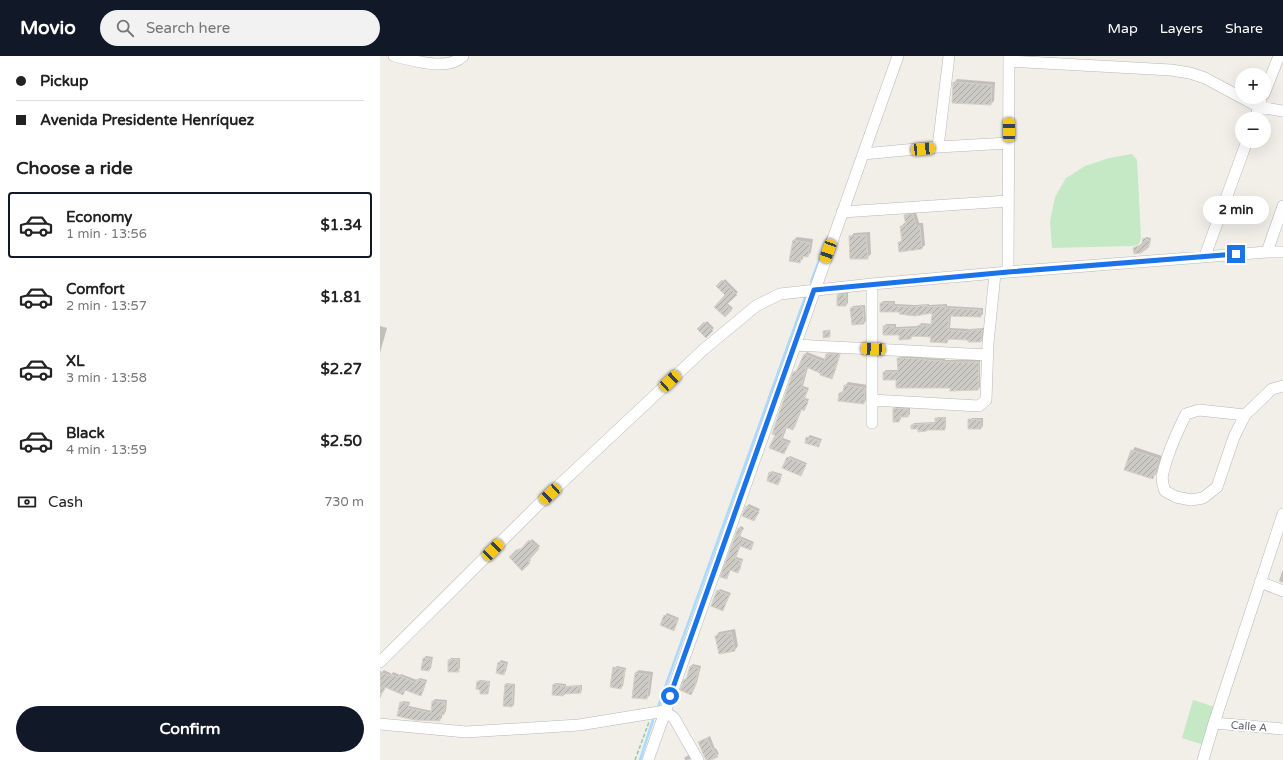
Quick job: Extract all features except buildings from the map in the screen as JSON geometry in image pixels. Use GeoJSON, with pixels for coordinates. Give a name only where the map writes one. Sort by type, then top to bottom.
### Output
{"type":"FeatureCollection","features":[{"type":"Feature","properties":{"kind":"street"},"geometry":{"type":"LineString","coordinates":[[394,56],[438,65],[458,61],[463,56]]}},
{"type":"Feature","properties":{"kind":"street"},"geometry":{"type":"LineString","coordinates":[[648,760],[898,56]]}},
{"type":"Feature","properties":{"kind":"street"},"geometry":{"type":"LineString","coordinates":[[938,147],[949,56]]}},
{"type":"Feature","properties":{"kind":"street"},"geometry":{"type":"LineString","coordinates":[[1271,77],[1279,56]]}},
{"type":"Feature","properties":{"kind":"street"},"geometry":{"type":"LineString","coordinates":[[1008,272],[1009,59],[1171,70],[1190,73],[1235,90]]}},
{"type":"Feature","properties":{"kind":"street"},"geometry":{"type":"LineString","coordinates":[[1270,104],[1283,111]]}},
{"type":"Feature","properties":{"kind":"street"},"geometry":{"type":"LineString","coordinates":[[863,154],[938,147],[1009,143]]}},
{"type":"Feature","properties":{"kind":"street"},"geometry":{"type":"LineString","coordinates":[[1205,256],[1244,148]]}},
{"type":"Feature","properties":{"kind":"street"},"geometry":{"type":"LineString","coordinates":[[842,212],[1008,201]]}},
{"type":"Feature","properties":{"kind":"street"},"geometry":{"type":"LineString","coordinates":[[1267,252],[1283,206]]}},
{"type":"Feature","properties":{"kind":"street"},"geometry":{"type":"LineString","coordinates":[[380,662],[539,504],[703,350],[756,306],[780,294],[1008,272],[1205,256],[1283,252]]}},
{"type":"Feature","properties":{"kind":"street"},"geometry":{"type":"LineString","coordinates":[[872,400],[979,406],[986,400],[994,274]]}},
{"type":"Feature","properties":{"kind":"street"},"geometry":{"type":"LineString","coordinates":[[872,284],[872,423]]}},
{"type":"Feature","properties":{"kind":"street"},"geometry":{"type":"LineString","coordinates":[[795,345],[988,355]]}},
{"type":"Feature","properties":{"kind":"street"},"geometry":{"type":"LineString","coordinates":[[1245,415],[1199,410],[1186,414],[1179,428],[1162,474],[1162,484],[1165,491],[1176,497],[1191,500],[1203,498],[1217,487],[1234,437],[1245,415],[1272,389],[1283,386]]}},
{"type":"Feature","properties":{"kind":"street"},"geometry":{"type":"LineString","coordinates":[[1203,760],[1283,514]]}},
{"type":"Feature","properties":{"kind":"street"},"geometry":{"type":"LineString","coordinates":[[1260,582],[1283,591]]}},
{"type":"Feature","properties":{"kind":"street"},"geometry":{"type":"LineString","coordinates":[[380,724],[466,732],[579,725],[665,711]]}},
{"type":"Feature","properties":{"kind":"street"},"geometry":{"type":"LineString","coordinates":[[665,711],[674,718],[698,760]]}},
{"type":"Feature","properties":{"kind":"street","name":"Calle A"},"geometry":{"type":"LineString","coordinates":[[1214,723],[1283,729]]}},
{"type":"Feature","properties":{"kind":"path"},"geometry":{"type":"LineString","coordinates":[[636,760],[652,714]]}},
{"type":"Feature","properties":{"kind":"green space"},"geometry":{"type":"Polygon","coordinates":[[[1132,154],[1137,160],[1141,238],[1139,244],[1133,246],[1052,248],[1050,221],[1055,197],[1066,178],[1085,166],[1109,158],[1132,154]]]}},
{"type":"Feature","properties":{"kind":"green space"},"geometry":{"type":"Polygon","coordinates":[[[1193,700],[1215,707],[1204,745],[1182,738],[1193,700]]]}},
{"type":"Feature","properties":{"kind":"waterway"},"geometry":{"type":"LineString","coordinates":[[811,282],[828,236]]}},
{"type":"Feature","properties":{"kind":"waterway"},"geometry":{"type":"LineString","coordinates":[[658,707],[806,295]]}},
{"type":"Feature","properties":{"kind":"waterway"},"geometry":{"type":"LineString","coordinates":[[640,760],[653,720]]}},
{"type":"Feature","properties":{"kind":"route"},"geometry":{"type":"LineString","coordinates":[[670,696],[814,290],[1008,272],[1236,254]]}}]}
